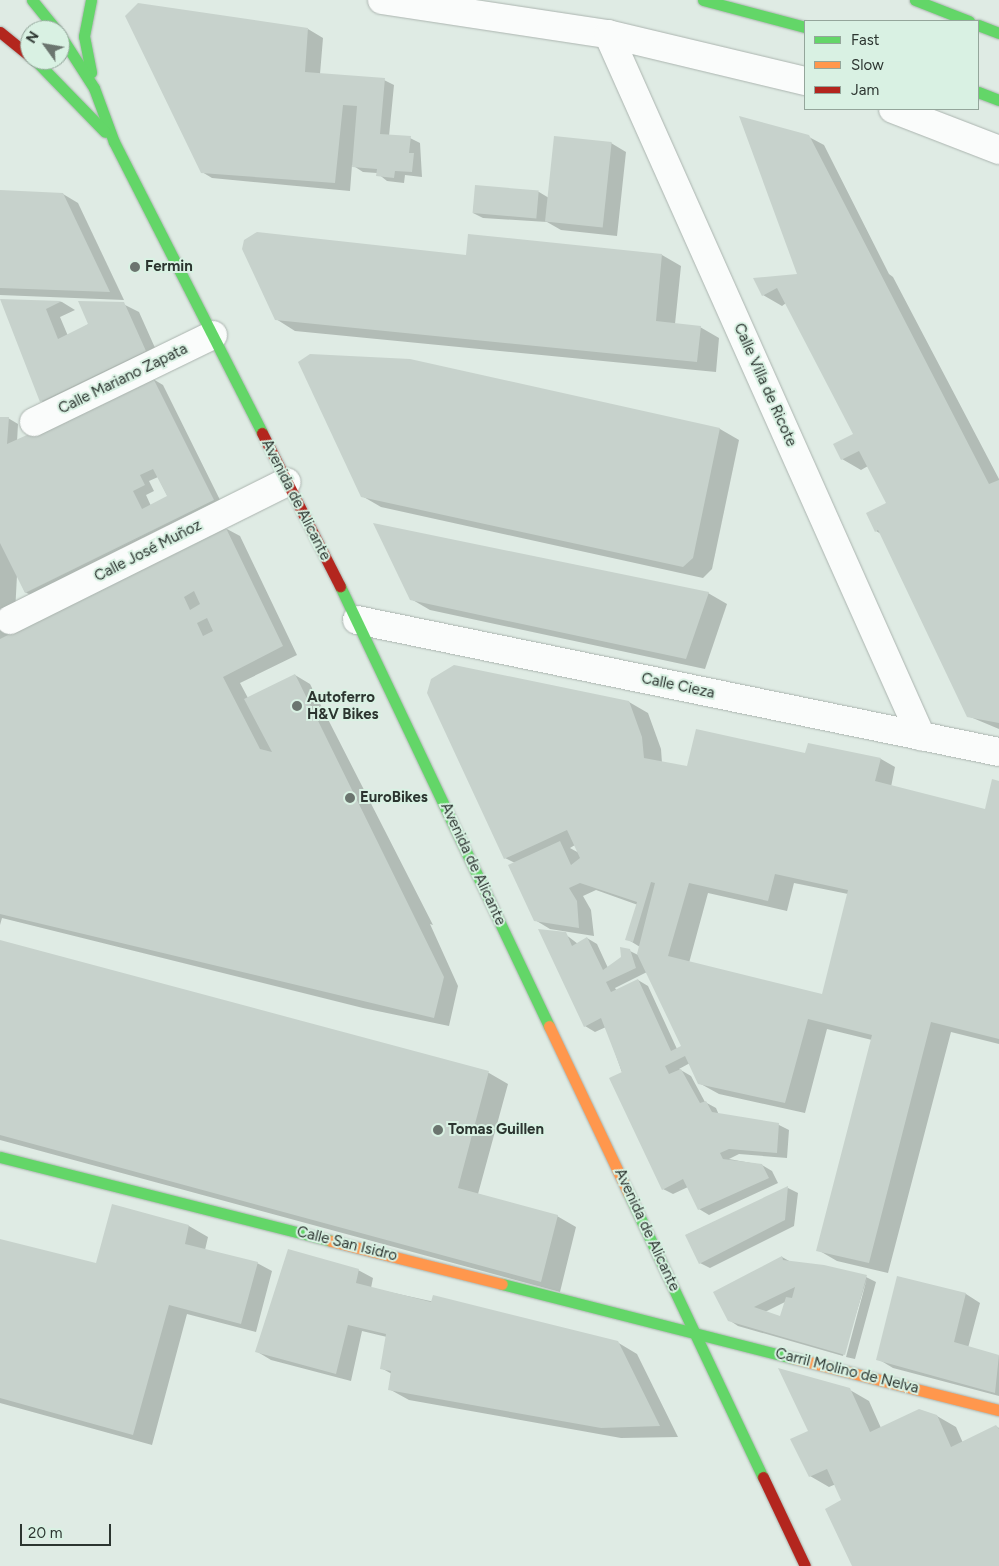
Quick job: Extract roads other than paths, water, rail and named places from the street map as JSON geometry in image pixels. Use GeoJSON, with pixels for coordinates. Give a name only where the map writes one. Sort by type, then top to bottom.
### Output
{"type":"FeatureCollection","features":[{"type":"Feature","properties":{"kind":"main road"},"geometry":{"type":"LineString","coordinates":[[32,0],[48,20]]}},
{"type":"Feature","properties":{"kind":"main road"},"geometry":{"type":"LineString","coordinates":[[91,0],[84,36],[94,88]]}},
{"type":"Feature","properties":{"kind":"main road"},"geometry":{"type":"LineString","coordinates":[[703,0],[804,27]]}},
{"type":"Feature","properties":{"kind":"main road"},"geometry":{"type":"LineString","coordinates":[[915,0],[966,20]]}},
{"type":"Feature","properties":{"kind":"main road"},"geometry":{"type":"LineString","coordinates":[[979,24],[999,33]]}},
{"type":"Feature","properties":{"kind":"main road"},"geometry":{"type":"LineString","coordinates":[[0,32],[20,48]]}},
{"type":"Feature","properties":{"kind":"main road","name":"Avenida de Alicante"},"geometry":{"type":"LineString","coordinates":[[70,51],[94,88],[114,142],[357,620],[805,1566]]}},
{"type":"Feature","properties":{"kind":"main road","name":"Avenida de Alicante"},"geometry":{"type":"LineString","coordinates":[[45,70],[114,142]]}},
{"type":"Feature","properties":{"kind":"main road"},"geometry":{"type":"LineString","coordinates":[[979,92],[999,100]]}},
{"type":"Feature","properties":{"kind":"main road","name":"Calle San Isidro"},"geometry":{"type":"LineString","coordinates":[[0,1157],[694,1332]]}},
{"type":"Feature","properties":{"kind":"main road","name":"Carril Molino de Nelva"},"geometry":{"type":"LineString","coordinates":[[694,1332],[999,1410]]}},
{"type":"Feature","properties":{"kind":"street"},"geometry":{"type":"LineString","coordinates":[[382,0],[608,34],[804,81]]}},
{"type":"Feature","properties":{"kind":"street","name":"Calle Villa de Ricote"},"geometry":{"type":"LineString","coordinates":[[608,34],[921,736]]}},
{"type":"Feature","properties":{"kind":"street"},"geometry":{"type":"LineString","coordinates":[[896,110],[999,150]]}},
{"type":"Feature","properties":{"kind":"street","name":"Calle Mariano Zapata"},"geometry":{"type":"LineString","coordinates":[[34,422],[213,335]]}},
{"type":"Feature","properties":{"kind":"street","name":"Calle José Muñoz"},"geometry":{"type":"LineString","coordinates":[[10,620],[287,482]]}},
{"type":"Feature","properties":{"kind":"street","name":"Calle Cieza"},"geometry":{"type":"LineString","coordinates":[[357,620],[999,752]]}},
{"type":"Feature","properties":{"kind":"place","name":"Fermin"},"geometry":{"type":"Point","coordinates":[135,267]}},
{"type":"Feature","properties":{"kind":"place","name":"Autoferro H&V Bikes"},"geometry":{"type":"Point","coordinates":[297,706]}},
{"type":"Feature","properties":{"kind":"place","name":"EuroBikes"},"geometry":{"type":"Point","coordinates":[350,798]}},
{"type":"Feature","properties":{"kind":"place","name":"Tomas Guillen"},"geometry":{"type":"Point","coordinates":[438,1130]}}]}
